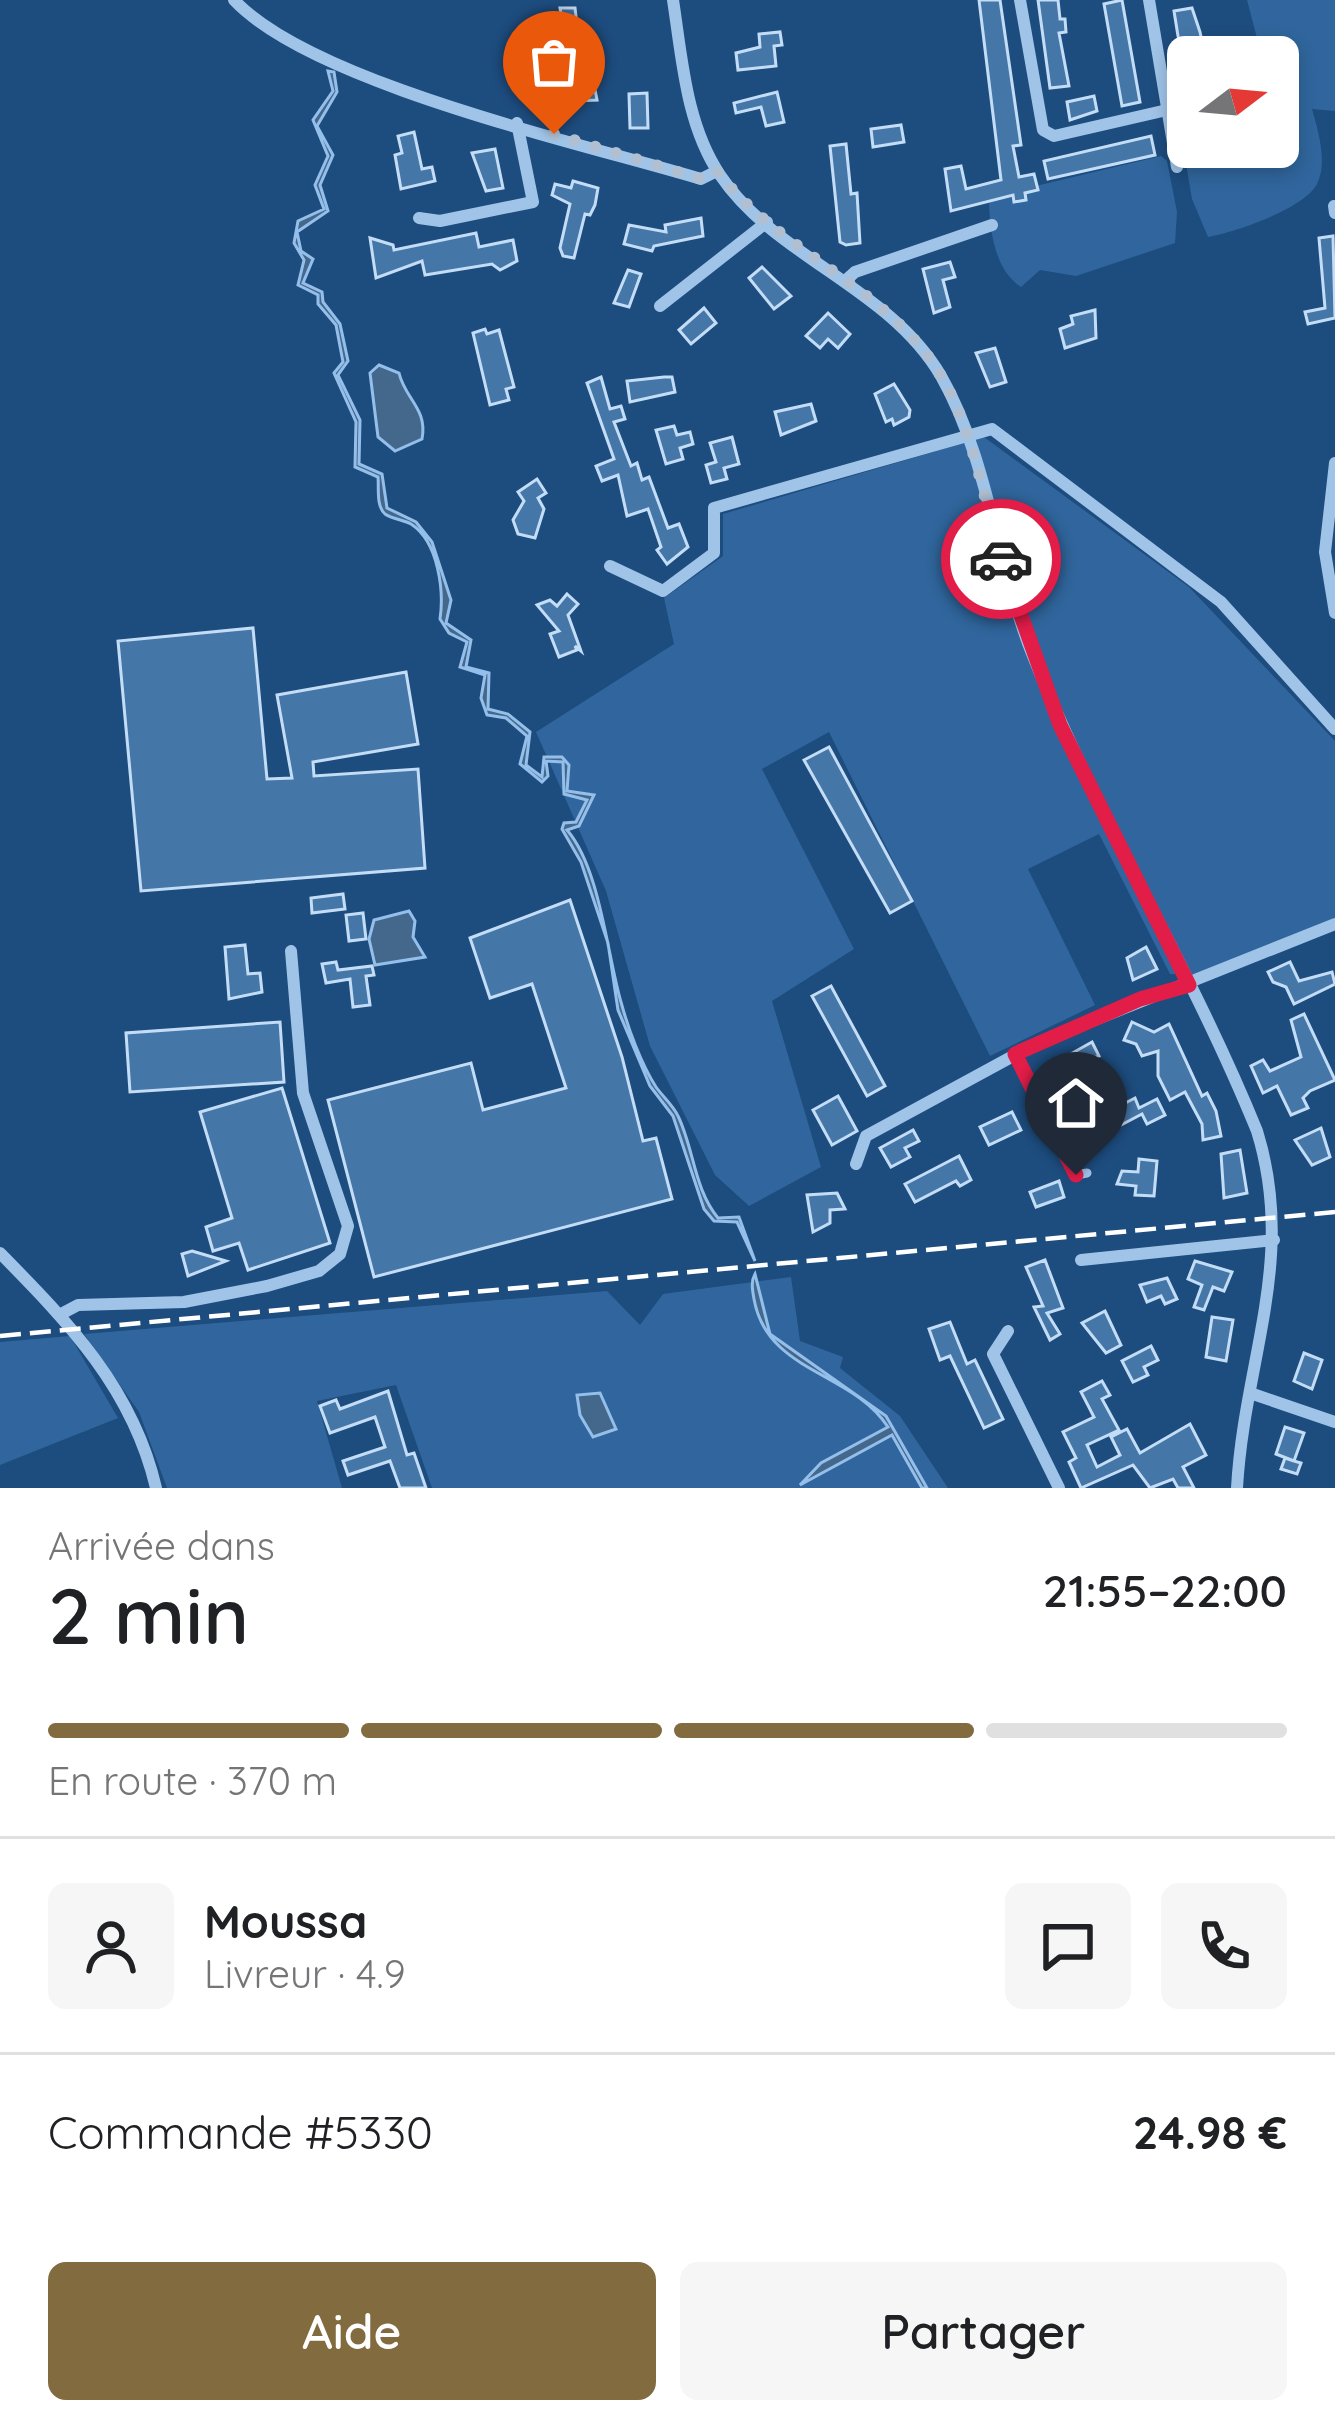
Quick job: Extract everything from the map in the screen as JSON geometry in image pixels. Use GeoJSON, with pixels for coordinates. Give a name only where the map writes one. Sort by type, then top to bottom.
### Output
{"type":"FeatureCollection","features":[{"type":"Feature","properties":{"kind":"street"},"geometry":{"type":"LineString","coordinates":[[234,0],[292,43],[382,82],[701,179],[717,171]]}},
{"type":"Feature","properties":{"kind":"street"},"geometry":{"type":"LineString","coordinates":[[673,0],[698,132],[717,171],[767,223],[845,281],[920,346],[940,376],[966,433],[1038,671],[1257,1131],[1273,1198],[1274,1240],[1237,1488],[1219,1488]]}},
{"type":"Feature","properties":{"kind":"street"},"geometry":{"type":"LineString","coordinates":[[1020,0],[1043,130],[1054,136],[1167,110],[1149,0]]}},
{"type":"Feature","properties":{"kind":"street"},"geometry":{"type":"LineString","coordinates":[[419,218],[440,221],[533,202],[517,123]]}},
{"type":"Feature","properties":{"kind":"street"},"geometry":{"type":"LineString","coordinates":[[660,306],[767,223]]}},
{"type":"Feature","properties":{"kind":"street"},"geometry":{"type":"LineString","coordinates":[[845,281],[855,272],[992,226]]}},
{"type":"Feature","properties":{"kind":"street"},"geometry":{"type":"LineString","coordinates":[[610,566],[663,591],[713,553],[714,508],[992,429],[1008,436],[1221,602],[1335,729]]}},
{"type":"Feature","properties":{"kind":"street"},"geometry":{"type":"LineString","coordinates":[[1335,463],[1325,552],[1335,613]]}},
{"type":"Feature","properties":{"kind":"street"},"geometry":{"type":"LineString","coordinates":[[856,1164],[866,1136],[1015,1054],[1140,999],[1189,985],[1335,924]]}},
{"type":"Feature","properties":{"kind":"street"},"geometry":{"type":"LineString","coordinates":[[61,1315],[78,1305],[184,1302],[267,1286],[319,1270],[340,1254],[347,1226],[303,1093],[291,951]]}},
{"type":"Feature","properties":{"kind":"street"},"geometry":{"type":"LineString","coordinates":[[1081,1260],[1274,1240]]}},
{"type":"Feature","properties":{"kind":"street"},"geometry":{"type":"LineString","coordinates":[[0,1253],[61,1315],[130,1407],[156,1488]]}},
{"type":"Feature","properties":{"kind":"street"},"geometry":{"type":"LineString","coordinates":[[1008,1331],[993,1354],[1059,1488]]}},
{"type":"Feature","properties":{"kind":"street"},"geometry":{"type":"LineString","coordinates":[[1250,1393],[1335,1422]]}},
{"type":"Feature","properties":{"kind":"lane"},"geometry":{"type":"LineString","coordinates":[[1015,1054],[1076,1175],[1087,1172]]}},
{"type":"Feature","properties":{"kind":"shaded area"},"geometry":{"type":"Polygon","coordinates":[[[1247,0],[1335,0],[1335,111],[1312,109],[1321,146],[1320,176],[1298,202],[1268,218],[1208,237],[1192,199],[1187,168],[1299,168],[1299,36],[1256,36],[1247,0]]]}},
{"type":"Feature","properties":{"kind":"shaded area"},"geometry":{"type":"Polygon","coordinates":[[[328,71],[334,72],[337,92],[317,126],[333,155],[320,185],[328,211],[297,232],[301,251],[313,259],[303,283],[322,292],[323,302],[340,324],[348,361],[338,375],[360,420],[359,464],[382,474],[387,508],[416,522],[432,542],[451,600],[446,623],[471,640],[466,667],[489,673],[488,709],[508,714],[530,732],[526,765],[542,777],[544,757],[562,757],[569,765],[567,791],[594,795],[579,826],[567,830],[595,888],[607,941],[581,862],[562,829],[564,823],[576,822],[587,800],[564,794],[563,762],[546,761],[548,776],[542,782],[520,764],[527,736],[506,718],[487,715],[481,698],[485,675],[460,667],[467,642],[449,633],[440,619],[440,582],[428,543],[411,524],[382,511],[378,477],[355,467],[356,422],[334,373],[343,362],[336,325],[318,304],[318,295],[298,285],[304,260],[294,243],[298,221],[324,209],[315,185],[328,156],[313,120],[333,91],[328,71]]]}},
{"type":"Feature","properties":{"kind":"shaded area"},"geometry":{"type":"Polygon","coordinates":[[[1161,156],[1167,161],[1177,212],[1175,243],[1076,276],[1040,270],[1021,287],[1005,271],[993,238],[989,203],[1003,194],[1161,156]]]}},
{"type":"Feature","properties":{"kind":"shaded area"},"geometry":{"type":"Polygon","coordinates":[[[379,365],[399,373],[422,420],[422,439],[395,451],[378,437],[370,373],[379,365]]]}},
{"type":"Feature","properties":{"kind":"shaded area"},"geometry":{"type":"Polygon","coordinates":[[[984,437],[1189,587],[1335,741],[1335,921],[1198,974],[1170,974],[1099,834],[1028,869],[1095,1005],[990,1056],[829,732],[762,769],[854,949],[772,1001],[821,1167],[749,1206],[715,1175],[650,1046],[606,891],[536,732],[674,644],[664,598],[723,556],[723,514],[984,437]]]}},
{"type":"Feature","properties":{"kind":"shaded area"},"geometry":{"type":"Polygon","coordinates":[[[409,911],[415,921],[413,937],[425,957],[375,965],[369,939],[374,920],[409,911]]]}},
{"type":"Feature","properties":{"kind":"shaded area"},"geometry":{"type":"Polygon","coordinates":[[[609,947],[621,1002],[645,1068],[678,1116],[710,1207],[718,1218],[739,1217],[755,1261],[737,1222],[714,1221],[704,1209],[673,1116],[650,1086],[618,1010],[609,947]]]}},
{"type":"Feature","properties":{"kind":"shaded area"},"geometry":{"type":"Polygon","coordinates":[[[755,1274],[770,1334],[886,1416],[927,1488],[922,1488],[892,1435],[800,1485],[821,1463],[888,1427],[854,1394],[775,1342],[762,1323],[754,1299],[755,1274]]]}},
{"type":"Feature","properties":{"kind":"shaded area"},"geometry":{"type":"Polygon","coordinates":[[[791,1277],[800,1341],[843,1357],[840,1368],[900,1416],[948,1488],[432,1488],[396,1385],[317,1401],[342,1488],[167,1488],[139,1412],[84,1334],[607,1291],[640,1325],[663,1294],[791,1277]]]}},
{"type":"Feature","properties":{"kind":"shaded area"},"geometry":{"type":"Polygon","coordinates":[[[70,1336],[118,1418],[0,1465],[0,1342],[70,1336]]]}},
{"type":"Feature","properties":{"kind":"shaded area"},"geometry":{"type":"Polygon","coordinates":[[[600,1393],[616,1429],[593,1437],[580,1415],[577,1395],[600,1393]]]}},
{"type":"Feature","properties":{"kind":"building"},"geometry":{"type":"Polygon","coordinates":[[[979,0],[1000,0],[1021,145],[1013,146],[1019,177],[1034,174],[1038,190],[1025,193],[1026,200],[1014,202],[1013,195],[951,211],[945,169],[961,166],[966,189],[1001,180],[979,0]]]}},
{"type":"Feature","properties":{"kind":"building"},"geometry":{"type":"Polygon","coordinates":[[[1038,0],[1058,0],[1060,19],[1065,19],[1066,32],[1059,33],[1069,86],[1050,88],[1038,0]]]}},
{"type":"Feature","properties":{"kind":"building"},"geometry":{"type":"Polygon","coordinates":[[[1122,0],[1140,102],[1122,106],[1104,4],[1122,0]]]}},
{"type":"Feature","properties":{"kind":"building"},"geometry":{"type":"Polygon","coordinates":[[[560,8],[575,8],[578,33],[590,33],[591,45],[566,45],[560,8]]]}},
{"type":"Feature","properties":{"kind":"building"},"geometry":{"type":"Polygon","coordinates":[[[1192,8],[1201,36],[1178,36],[1174,11],[1192,8]]]}},
{"type":"Feature","properties":{"kind":"building"},"geometry":{"type":"Polygon","coordinates":[[[780,32],[782,45],[774,46],[776,66],[738,70],[736,53],[760,47],[759,34],[780,32]]]}},
{"type":"Feature","properties":{"kind":"building"},"geometry":{"type":"Polygon","coordinates":[[[555,65],[555,71],[591,69],[597,100],[548,102],[542,66],[555,65]]]}},
{"type":"Feature","properties":{"kind":"building"},"geometry":{"type":"Polygon","coordinates":[[[777,92],[784,122],[766,126],[761,107],[736,113],[734,103],[777,92]]]}},
{"type":"Feature","properties":{"kind":"building"},"geometry":{"type":"Polygon","coordinates":[[[647,93],[648,128],[630,128],[629,94],[647,93]]]}},
{"type":"Feature","properties":{"kind":"building"},"geometry":{"type":"Polygon","coordinates":[[[1094,96],[1097,111],[1070,120],[1067,102],[1094,96]]]}},
{"type":"Feature","properties":{"kind":"building"},"geometry":{"type":"Polygon","coordinates":[[[901,125],[904,142],[873,147],[871,129],[901,125]]]}},
{"type":"Feature","properties":{"kind":"building"},"geometry":{"type":"Polygon","coordinates":[[[414,132],[422,169],[432,167],[435,181],[401,189],[395,155],[402,153],[398,136],[414,132]]]}},
{"type":"Feature","properties":{"kind":"building"},"geometry":{"type":"Polygon","coordinates":[[[1151,136],[1155,155],[1048,179],[1044,161],[1151,136]]]}},
{"type":"Feature","properties":{"kind":"building"},"geometry":{"type":"Polygon","coordinates":[[[846,144],[851,194],[857,193],[860,243],[846,245],[840,242],[830,146],[846,144]]]}},
{"type":"Feature","properties":{"kind":"building"},"geometry":{"type":"Polygon","coordinates":[[[495,149],[503,188],[486,191],[472,153],[495,149]]]}},
{"type":"Feature","properties":{"kind":"building"},"geometry":{"type":"Polygon","coordinates":[[[573,181],[598,188],[590,215],[585,214],[574,258],[563,256],[560,248],[570,204],[552,195],[555,184],[571,188],[573,181]]]}},
{"type":"Feature","properties":{"kind":"building"},"geometry":{"type":"Polygon","coordinates":[[[701,218],[703,236],[654,246],[652,251],[624,244],[629,225],[666,232],[665,225],[701,218]]]}},
{"type":"Feature","properties":{"kind":"building"},"geometry":{"type":"Polygon","coordinates":[[[476,233],[479,247],[513,240],[517,261],[500,270],[492,264],[425,275],[422,261],[376,278],[370,238],[393,245],[394,250],[476,233]]]}},
{"type":"Feature","properties":{"kind":"building"},"geometry":{"type":"Polygon","coordinates":[[[1333,236],[1335,318],[1308,324],[1305,312],[1325,308],[1319,238],[1333,236]]]}},
{"type":"Feature","properties":{"kind":"building"},"geometry":{"type":"Polygon","coordinates":[[[950,262],[955,277],[943,280],[950,307],[934,313],[923,269],[950,262]]]}},
{"type":"Feature","properties":{"kind":"building"},"geometry":{"type":"Polygon","coordinates":[[[762,267],[791,296],[774,309],[749,278],[762,267]]]}},
{"type":"Feature","properties":{"kind":"building"},"geometry":{"type":"Polygon","coordinates":[[[628,270],[641,274],[629,307],[614,303],[628,270]]]}},
{"type":"Feature","properties":{"kind":"building"},"geometry":{"type":"Polygon","coordinates":[[[704,308],[716,323],[691,344],[679,330],[704,308]]]}},
{"type":"Feature","properties":{"kind":"building"},"geometry":{"type":"Polygon","coordinates":[[[1095,310],[1096,338],[1065,348],[1060,329],[1073,324],[1071,316],[1095,310]]]}},
{"type":"Feature","properties":{"kind":"building"},"geometry":{"type":"Polygon","coordinates":[[[828,313],[850,334],[838,348],[828,339],[820,348],[806,336],[828,313]]]}},
{"type":"Feature","properties":{"kind":"building"},"geometry":{"type":"Polygon","coordinates":[[[485,329],[487,334],[499,330],[514,387],[506,389],[509,400],[490,405],[473,333],[485,329]]]}},
{"type":"Feature","properties":{"kind":"building"},"geometry":{"type":"Polygon","coordinates":[[[995,348],[1006,382],[990,387],[976,353],[995,348]]]}},
{"type":"Feature","properties":{"kind":"building"},"geometry":{"type":"Polygon","coordinates":[[[601,377],[610,409],[621,406],[625,419],[614,422],[631,466],[637,463],[642,480],[649,477],[668,528],[679,524],[688,547],[667,564],[657,550],[661,547],[648,509],[627,516],[618,475],[602,481],[596,466],[614,459],[587,383],[601,377]]]}},
{"type":"Feature","properties":{"kind":"building"},"geometry":{"type":"Polygon","coordinates":[[[672,377],[675,392],[630,402],[627,381],[672,377]]]}},
{"type":"Feature","properties":{"kind":"building"},"geometry":{"type":"Polygon","coordinates":[[[894,384],[910,410],[909,417],[894,425],[892,419],[886,422],[875,394],[894,384]]]}},
{"type":"Feature","properties":{"kind":"building"},"geometry":{"type":"Polygon","coordinates":[[[811,404],[816,421],[781,435],[775,412],[811,404]]]}},
{"type":"Feature","properties":{"kind":"building"},"geometry":{"type":"Polygon","coordinates":[[[674,426],[677,435],[690,432],[693,444],[680,448],[683,459],[666,464],[656,430],[674,426]]]}},
{"type":"Feature","properties":{"kind":"building"},"geometry":{"type":"Polygon","coordinates":[[[732,437],[739,464],[724,468],[727,479],[711,483],[706,465],[716,462],[710,443],[732,437]]]}},
{"type":"Feature","properties":{"kind":"building"},"geometry":{"type":"Polygon","coordinates":[[[537,479],[546,493],[538,498],[544,509],[535,538],[518,534],[513,520],[524,501],[518,492],[537,479]]]}},
{"type":"Feature","properties":{"kind":"building"},"geometry":{"type":"Polygon","coordinates":[[[567,594],[578,604],[568,615],[581,651],[575,646],[577,650],[559,657],[550,634],[559,631],[537,605],[550,600],[557,606],[567,594]]]}},
{"type":"Feature","properties":{"kind":"building"},"geometry":{"type":"Polygon","coordinates":[[[253,628],[267,779],[292,778],[277,695],[406,672],[418,744],[313,762],[314,776],[418,769],[425,868],[141,891],[118,641],[253,628]]]}},
{"type":"Feature","properties":{"kind":"building"},"geometry":{"type":"Polygon","coordinates":[[[829,747],[912,901],[890,913],[804,760],[829,747]]]}},
{"type":"Feature","properties":{"kind":"building"},"geometry":{"type":"Polygon","coordinates":[[[343,894],[345,909],[312,913],[311,898],[343,894]]]}},
{"type":"Feature","properties":{"kind":"building"},"geometry":{"type":"Polygon","coordinates":[[[570,900],[622,1057],[643,1141],[656,1138],[672,1199],[374,1277],[328,1100],[471,1063],[483,1110],[566,1088],[532,984],[490,998],[470,938],[570,900]]]}},
{"type":"Feature","properties":{"kind":"building"},"geometry":{"type":"Polygon","coordinates":[[[363,913],[366,939],[349,941],[346,915],[363,913]]]}},
{"type":"Feature","properties":{"kind":"building"},"geometry":{"type":"Polygon","coordinates":[[[245,945],[248,974],[260,973],[262,992],[229,999],[225,947],[245,945]]]}},
{"type":"Feature","properties":{"kind":"building"},"geometry":{"type":"Polygon","coordinates":[[[1146,947],[1157,969],[1133,980],[1127,958],[1146,947]]]}},
{"type":"Feature","properties":{"kind":"building"},"geometry":{"type":"Polygon","coordinates":[[[336,962],[338,970],[372,966],[374,975],[366,976],[370,1005],[353,1007],[350,979],[326,983],[322,964],[336,962]]]}},
{"type":"Feature","properties":{"kind":"building"},"geometry":{"type":"Polygon","coordinates":[[[1290,962],[1299,981],[1332,972],[1335,984],[1294,1004],[1286,987],[1273,982],[1268,972],[1290,962]]]}},
{"type":"Feature","properties":{"kind":"building"},"geometry":{"type":"Polygon","coordinates":[[[831,986],[885,1086],[867,1096],[812,996],[831,986]]]}},
{"type":"Feature","properties":{"kind":"building"},"geometry":{"type":"Polygon","coordinates":[[[1304,1014],[1335,1080],[1310,1091],[1303,1098],[1308,1108],[1291,1115],[1277,1086],[1263,1093],[1251,1066],[1263,1060],[1270,1071],[1301,1057],[1291,1020],[1304,1014]]]}},
{"type":"Feature","properties":{"kind":"building"},"geometry":{"type":"Polygon","coordinates":[[[280,1022],[284,1082],[130,1092],[126,1033],[280,1022]]]}},
{"type":"Feature","properties":{"kind":"building"},"geometry":{"type":"Polygon","coordinates":[[[1132,1022],[1154,1032],[1169,1024],[1202,1096],[1207,1093],[1216,1111],[1221,1136],[1203,1140],[1202,1124],[1185,1092],[1170,1100],[1158,1076],[1158,1051],[1142,1056],[1136,1044],[1124,1040],[1132,1022]]]}},
{"type":"Feature","properties":{"kind":"building"},"geometry":{"type":"Polygon","coordinates":[[[1092,1042],[1099,1056],[1089,1060],[1098,1078],[1083,1085],[1075,1068],[1057,1077],[1051,1065],[1092,1042]]]}},
{"type":"Feature","properties":{"kind":"building"},"geometry":{"type":"Polygon","coordinates":[[[282,1088],[330,1243],[248,1270],[239,1243],[213,1251],[206,1227],[232,1218],[200,1112],[282,1088]]]}},
{"type":"Feature","properties":{"kind":"building"},"geometry":{"type":"Polygon","coordinates":[[[838,1096],[857,1131],[832,1145],[813,1110],[838,1096]]]}},
{"type":"Feature","properties":{"kind":"building"},"geometry":{"type":"Polygon","coordinates":[[[1135,1098],[1139,1108],[1157,1099],[1165,1115],[1147,1124],[1142,1114],[1083,1145],[1072,1123],[1083,1117],[1081,1111],[1093,1105],[1098,1117],[1135,1098]]]}},
{"type":"Feature","properties":{"kind":"building"},"geometry":{"type":"Polygon","coordinates":[[[1012,1112],[1021,1130],[989,1145],[980,1127],[1012,1112]]]}},
{"type":"Feature","properties":{"kind":"building"},"geometry":{"type":"Polygon","coordinates":[[[1321,1128],[1330,1157],[1312,1165],[1295,1140],[1321,1128]]]}},
{"type":"Feature","properties":{"kind":"building"},"geometry":{"type":"Polygon","coordinates":[[[913,1130],[919,1141],[905,1148],[910,1157],[891,1167],[880,1148],[913,1130]]]}},
{"type":"Feature","properties":{"kind":"building"},"geometry":{"type":"Polygon","coordinates":[[[1240,1150],[1247,1193],[1224,1198],[1221,1154],[1240,1150]]]}},
{"type":"Feature","properties":{"kind":"building"},"geometry":{"type":"Polygon","coordinates":[[[959,1156],[971,1180],[960,1186],[956,1181],[915,1202],[905,1184],[959,1156]]]}},
{"type":"Feature","properties":{"kind":"building"},"geometry":{"type":"Polygon","coordinates":[[[1139,1159],[1157,1161],[1154,1196],[1135,1195],[1136,1186],[1117,1184],[1122,1171],[1138,1172],[1139,1159]]]}},
{"type":"Feature","properties":{"kind":"building"},"geometry":{"type":"Polygon","coordinates":[[[1059,1181],[1064,1197],[1036,1207],[1030,1192],[1059,1181]]]}},
{"type":"Feature","properties":{"kind":"building"},"geometry":{"type":"Polygon","coordinates":[[[837,1193],[845,1209],[830,1210],[830,1223],[813,1232],[807,1195],[837,1193]]]}},
{"type":"Feature","properties":{"kind":"building"},"geometry":{"type":"Polygon","coordinates":[[[192,1251],[226,1261],[188,1276],[182,1254],[192,1251]]]}},
{"type":"Feature","properties":{"kind":"building"},"geometry":{"type":"Polygon","coordinates":[[[1045,1260],[1063,1308],[1047,1313],[1060,1334],[1050,1340],[1034,1307],[1043,1306],[1026,1267],[1045,1260]]]}},
{"type":"Feature","properties":{"kind":"building"},"geometry":{"type":"Polygon","coordinates":[[[1195,1261],[1232,1272],[1224,1291],[1213,1287],[1204,1310],[1194,1307],[1202,1285],[1188,1279],[1195,1261]]]}},
{"type":"Feature","properties":{"kind":"building"},"geometry":{"type":"Polygon","coordinates":[[[1167,1278],[1177,1299],[1165,1304],[1161,1296],[1147,1302],[1140,1285],[1167,1278]]]}},
{"type":"Feature","properties":{"kind":"building"},"geometry":{"type":"Polygon","coordinates":[[[1105,1311],[1121,1345],[1106,1353],[1082,1323],[1105,1311]]]}},
{"type":"Feature","properties":{"kind":"building"},"geometry":{"type":"Polygon","coordinates":[[[1212,1317],[1233,1320],[1226,1361],[1206,1357],[1212,1317]]]}},
{"type":"Feature","properties":{"kind":"building"},"geometry":{"type":"Polygon","coordinates":[[[950,1322],[967,1364],[975,1360],[1003,1419],[984,1428],[950,1356],[940,1360],[929,1329],[950,1322]]]}},
{"type":"Feature","properties":{"kind":"building"},"geometry":{"type":"Polygon","coordinates":[[[1151,1346],[1158,1360],[1144,1367],[1148,1375],[1133,1382],[1122,1361],[1151,1346]]]}},
{"type":"Feature","properties":{"kind":"building"},"geometry":{"type":"Polygon","coordinates":[[[1304,1353],[1322,1360],[1312,1389],[1294,1381],[1304,1353]]]}},
{"type":"Feature","properties":{"kind":"building"},"geometry":{"type":"Polygon","coordinates":[[[1102,1381],[1110,1395],[1102,1399],[1119,1430],[1087,1445],[1097,1467],[1120,1455],[1111,1437],[1127,1429],[1140,1453],[1190,1424],[1206,1455],[1183,1467],[1194,1488],[1178,1488],[1173,1479],[1150,1488],[1133,1465],[1081,1488],[1069,1462],[1076,1458],[1063,1432],[1094,1417],[1081,1392],[1102,1381]]]}},
{"type":"Feature","properties":{"kind":"building"},"geometry":{"type":"Polygon","coordinates":[[[388,1391],[407,1455],[414,1453],[426,1488],[400,1488],[390,1461],[348,1475],[343,1461],[385,1447],[375,1417],[330,1433],[320,1406],[336,1400],[340,1409],[388,1391]]]}},
{"type":"Feature","properties":{"kind":"building"},"geometry":{"type":"Polygon","coordinates":[[[1285,1427],[1304,1433],[1294,1461],[1276,1454],[1285,1427]]]}},
{"type":"Feature","properties":{"kind":"building"},"geometry":{"type":"Polygon","coordinates":[[[1285,1458],[1301,1463],[1297,1474],[1281,1469],[1285,1458]]]}},
{"type":"Feature","properties":{"kind":"railway"},"geometry":{"type":"LineString","coordinates":[[0,1336],[1335,1212]]}},
{"type":"Feature","properties":{"kind":"way so far"},"geometry":{"type":"LineString","coordinates":[[554,134],[701,179],[717,171],[767,223],[888,315],[920,346],[954,404],[1001,559]]}},
{"type":"Feature","properties":{"kind":"route"},"geometry":{"type":"LineString","coordinates":[[1001,559],[1060,725],[1189,985],[1140,999],[1015,1054],[1076,1175]]}}]}
